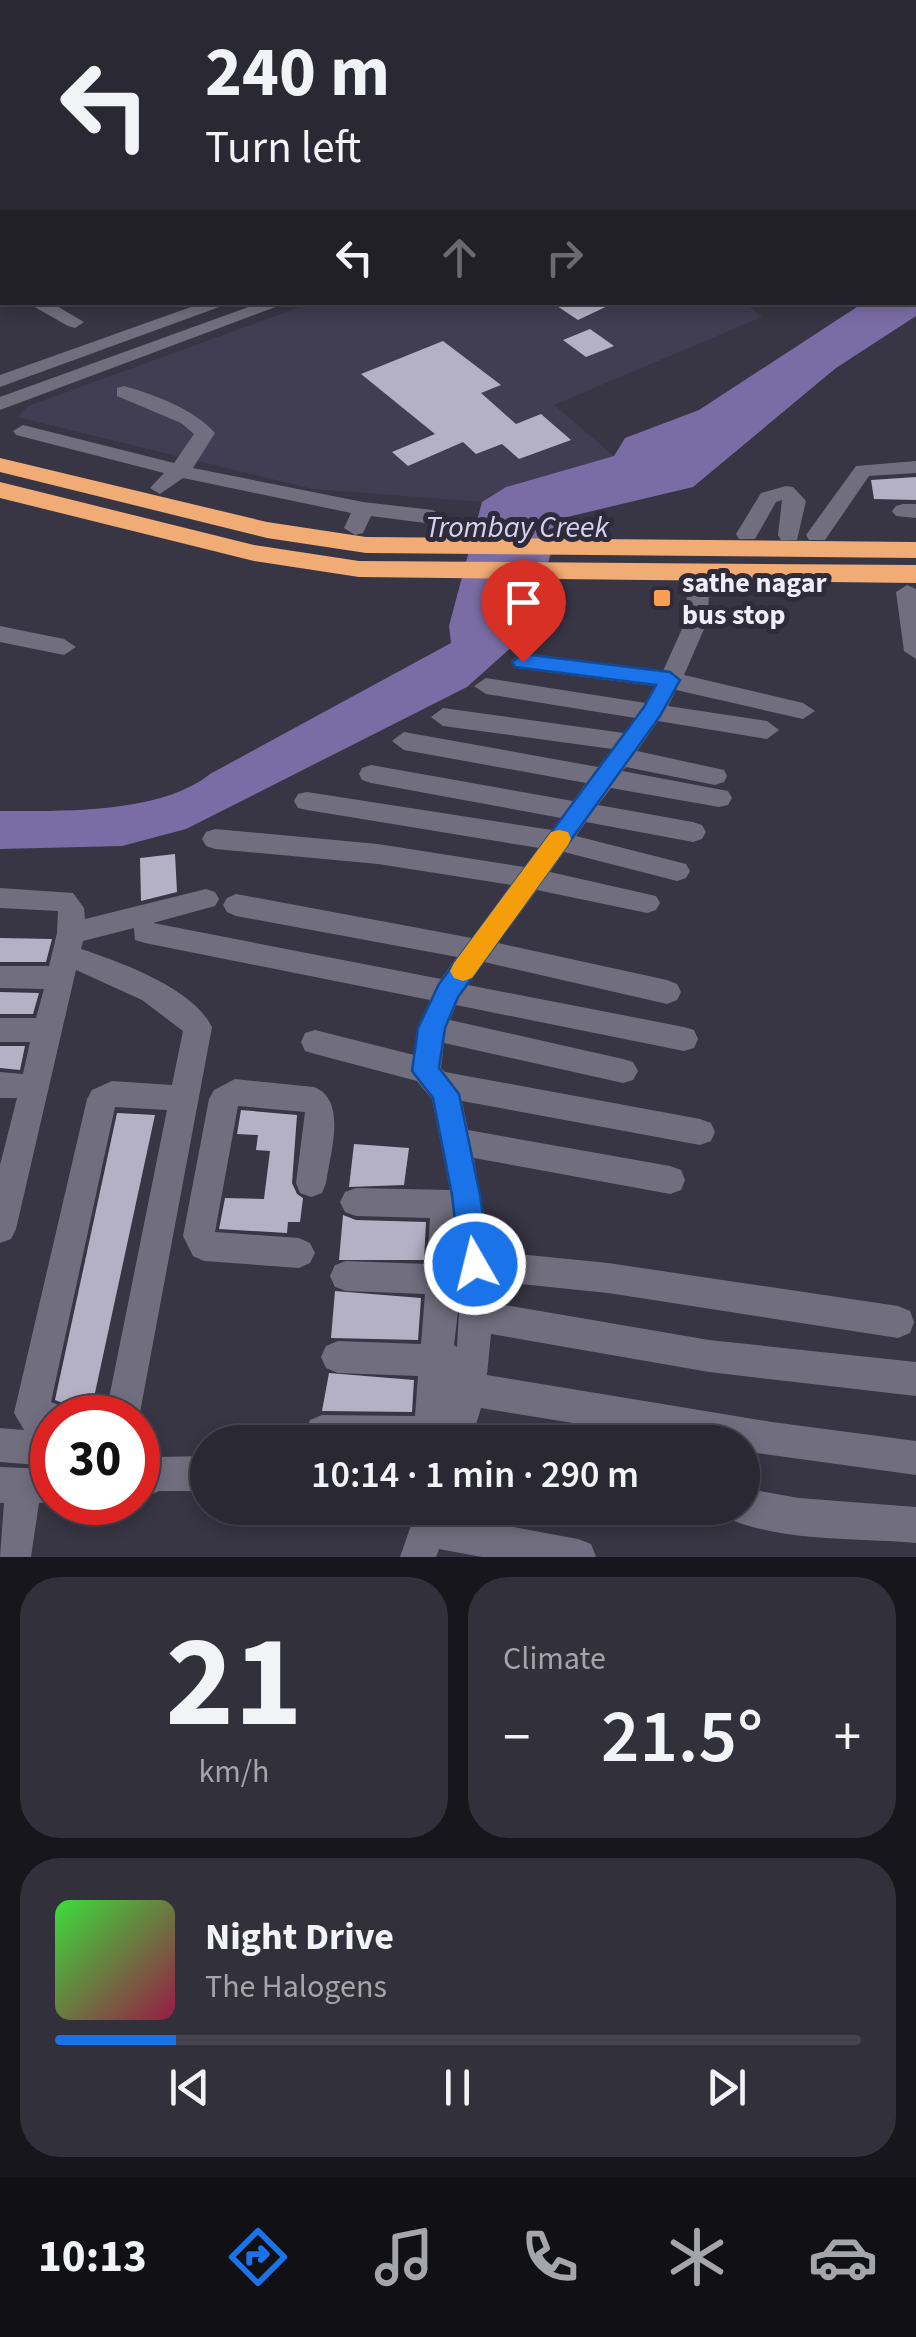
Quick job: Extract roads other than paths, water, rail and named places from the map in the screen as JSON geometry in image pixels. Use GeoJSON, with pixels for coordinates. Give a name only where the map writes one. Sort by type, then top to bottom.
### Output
{"type":"FeatureCollection","features":[{"type":"Feature","properties":{"kind":"highway"},"geometry":{"type":"LineString","coordinates":[[0,450],[169,479],[275,504],[457,532],[916,535]]}},
{"type":"Feature","properties":{"kind":"highway"},"geometry":{"type":"LineString","coordinates":[[0,465],[267,530],[366,545],[916,550]]}},
{"type":"Feature","properties":{"kind":"highway"},"geometry":{"type":"LineString","coordinates":[[0,490],[254,553],[359,569],[913,586]]}},
{"type":"Feature","properties":{"kind":"highway"},"geometry":{"type":"LineString","coordinates":[[0,509],[243,570],[354,587],[698,591],[913,586]]}},
{"type":"Feature","properties":{"kind":"street"},"geometry":{"type":"LineString","coordinates":[[40,305],[75,322]]}},
{"type":"Feature","properties":{"kind":"street"},"geometry":{"type":"LineString","coordinates":[[0,380],[215,305]]}},
{"type":"Feature","properties":{"kind":"street"},"geometry":{"type":"LineString","coordinates":[[0,392],[244,305]]}},
{"type":"Feature","properties":{"kind":"street"},"geometry":{"type":"LineString","coordinates":[[0,404],[272,305]]}},
{"type":"Feature","properties":{"kind":"street"},"geometry":{"type":"LineString","coordinates":[[22,431],[169,479],[204,441],[205,433],[188,419],[124,392]]}},
{"type":"Feature","properties":{"kind":"street"},"geometry":{"type":"LineString","coordinates":[[817,535],[864,470],[916,467]]}},
{"type":"Feature","properties":{"kind":"street"},"geometry":{"type":"LineString","coordinates":[[747,534],[768,498],[786,492],[795,501],[789,534]]}},
{"type":"Feature","properties":{"kind":"street"},"geometry":{"type":"LineString","coordinates":[[359,518],[433,517]]}},
{"type":"Feature","properties":{"kind":"street"},"geometry":{"type":"LineString","coordinates":[[913,586],[916,651]]}},
{"type":"Feature","properties":{"kind":"street"},"geometry":{"type":"LineString","coordinates":[[458,1425],[470,1375],[477,1316],[464,1274],[456,1140],[446,1094],[431,1077],[432,1028],[448,991],[653,711],[690,643],[697,620],[698,591]]}},
{"type":"Feature","properties":{"kind":"street"},"geometry":{"type":"LineString","coordinates":[[0,634],[64,647]]}},
{"type":"Feature","properties":{"kind":"street"},"geometry":{"type":"LineString","coordinates":[[523,662],[670,680],[803,711]]}},
{"type":"Feature","properties":{"kind":"street"},"geometry":{"type":"LineString","coordinates":[[486,686],[767,730]]}},
{"type":"Feature","properties":{"kind":"street"},"geometry":{"type":"LineString","coordinates":[[443,717],[617,758],[717,787]]}},
{"type":"Feature","properties":{"kind":"street"},"geometry":{"type":"LineString","coordinates":[[404,741],[617,758]]}},
{"type":"Feature","properties":{"kind":"street"},"geometry":{"type":"LineString","coordinates":[[371,774],[693,832]]}},
{"type":"Feature","properties":{"kind":"street"},"geometry":{"type":"LineString","coordinates":[[307,800],[558,841],[677,871]]}},
{"type":"Feature","properties":{"kind":"street"},"geometry":{"type":"LineString","coordinates":[[215,839],[320,845],[532,876],[647,902]]}},
{"type":"Feature","properties":{"kind":"street"},"geometry":{"type":"LineString","coordinates":[[0,898],[64,900],[71,908],[64,955],[2,1212]]}},
{"type":"Feature","properties":{"kind":"street"},"geometry":{"type":"LineString","coordinates":[[0,977],[206,899]]}},
{"type":"Feature","properties":{"kind":"street"},"geometry":{"type":"LineString","coordinates":[[236,905],[478,950],[668,992]]}},
{"type":"Feature","properties":{"kind":"street"},"geometry":{"type":"LineString","coordinates":[[146,932],[684,1039]]}},
{"type":"Feature","properties":{"kind":"street"},"geometry":{"type":"LineString","coordinates":[[64,955],[121,972],[176,1006],[198,1027],[127,1395]]}},
{"type":"Feature","properties":{"kind":"street"},"geometry":{"type":"LineString","coordinates":[[432,1028],[623,1071]]}},
{"type":"Feature","properties":{"kind":"street"},"geometry":{"type":"LineString","coordinates":[[0,1030],[45,1030]]}},
{"type":"Feature","properties":{"kind":"street"},"geometry":{"type":"LineString","coordinates":[[315,1042],[431,1077],[700,1132]]}},
{"type":"Feature","properties":{"kind":"street"},"geometry":{"type":"LineString","coordinates":[[298,1253],[204,1246],[200,1236],[224,1099],[235,1092],[314,1100],[320,1108],[311,1182]]}},
{"type":"Feature","properties":{"kind":"street"},"geometry":{"type":"LineString","coordinates":[[35,1395],[102,1099],[112,1094],[187,1099]]}},
{"type":"Feature","properties":{"kind":"street"},"geometry":{"type":"LineString","coordinates":[[456,1140],[670,1180]]}},
{"type":"Feature","properties":{"kind":"street"},"geometry":{"type":"LineString","coordinates":[[174,1162],[211,1164]]}},
{"type":"Feature","properties":{"kind":"street"},"geometry":{"type":"LineString","coordinates":[[356,1202],[457,1205]]}},
{"type":"Feature","properties":{"kind":"street"},"geometry":{"type":"LineString","coordinates":[[432,1425],[438,1360],[464,1274]]}},
{"type":"Feature","properties":{"kind":"street"},"geometry":{"type":"LineString","coordinates":[[346,1276],[608,1278],[898,1322]]}},
{"type":"Feature","properties":{"kind":"street"},"geometry":{"type":"LineString","coordinates":[[477,1316],[709,1356],[916,1379]]}},
{"type":"Feature","properties":{"kind":"street"},"geometry":{"type":"LineString","coordinates":[[338,1357],[438,1360],[470,1375],[772,1440],[916,1458]]}},
{"type":"Feature","properties":{"kind":"street"},"geometry":{"type":"LineString","coordinates":[[0,1445],[30,1447]]}},
{"type":"Feature","properties":{"kind":"street"},"geometry":{"type":"LineString","coordinates":[[160,1473],[190,1473]]}},
{"type":"Feature","properties":{"kind":"street"},"geometry":{"type":"LineString","coordinates":[[13,1557],[26,1486]]}},
{"type":"Feature","properties":{"kind":"street"},"geometry":{"type":"LineString","coordinates":[[760,1509],[799,1516],[916,1524]]}},
{"type":"Feature","properties":{"kind":"street"},"geometry":{"type":"LineString","coordinates":[[427,1531],[578,1557]]}},
{"type":"Feature","properties":{"kind":"water","name":"Trombay Creek"},"geometry":{"type":"Polygon","coordinates":[[[860,305],[916,305],[916,316],[836,368],[693,487],[563,518],[523,637],[467,687],[186,829],[122,846],[0,849],[0,811],[110,808],[165,797],[451,643],[449,626],[482,502],[506,487],[614,456],[625,438],[699,410],[860,305]]]}},
{"type":"Feature","properties":{"kind":"place","name":"sathe nagar bus stop"},"geometry":{"type":"Point","coordinates":[662,598]}}]}
